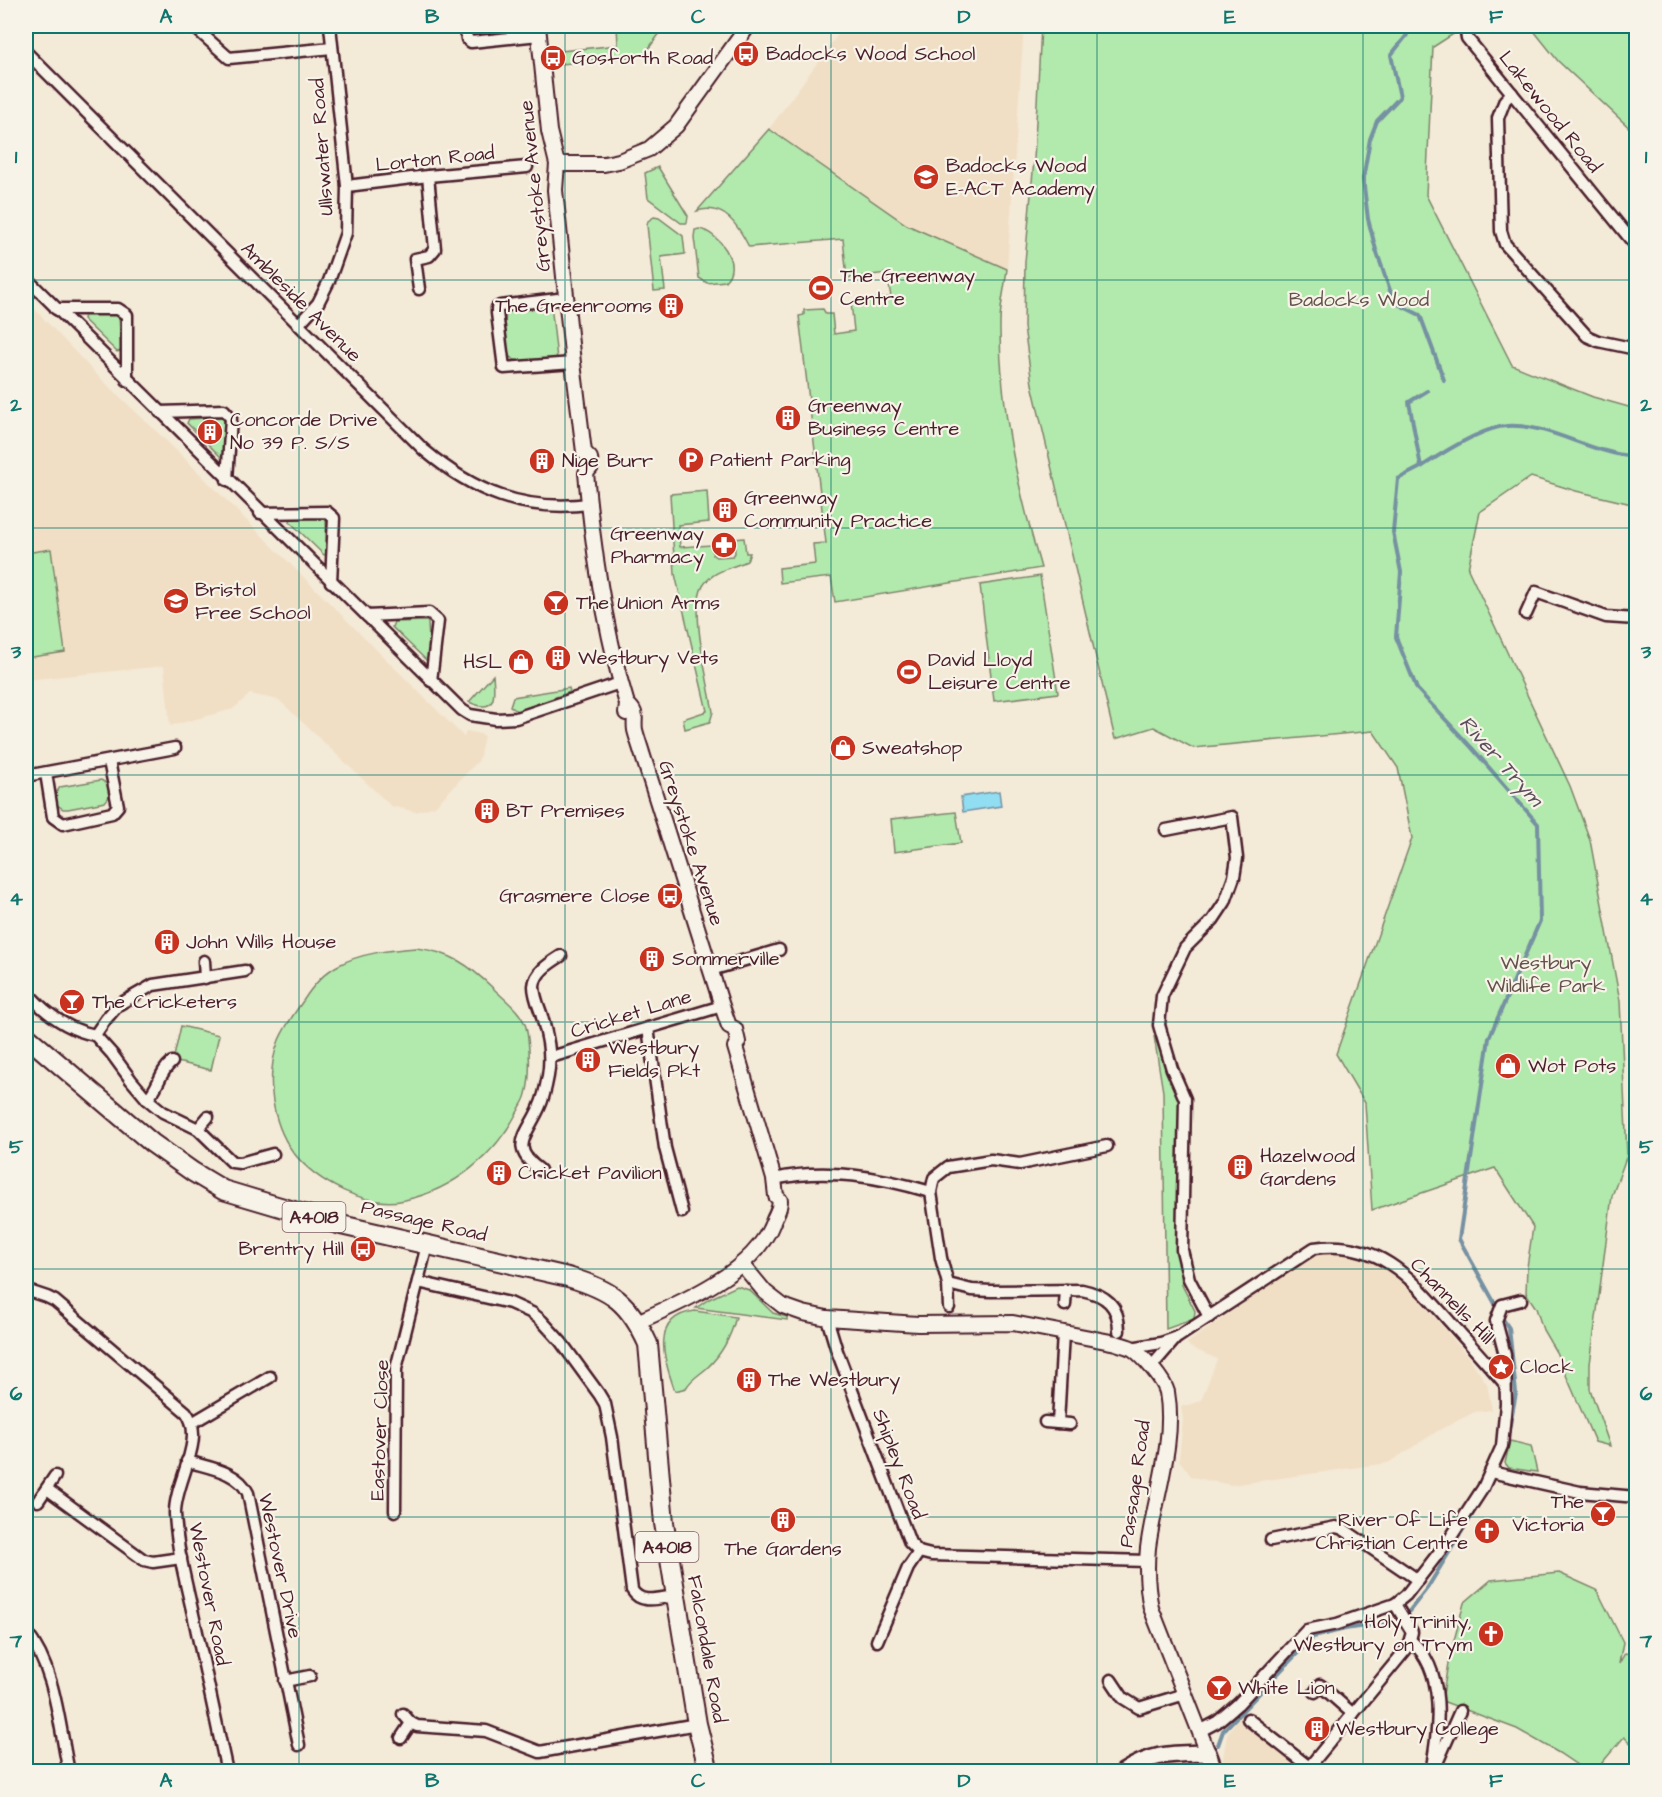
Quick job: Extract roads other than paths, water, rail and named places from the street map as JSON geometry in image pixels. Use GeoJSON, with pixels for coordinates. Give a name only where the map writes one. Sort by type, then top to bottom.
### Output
{"type":"FeatureCollection","features":[{"type":"Feature","properties":{"kind":"main road","name":"Passage Road"},"geometry":{"type":"LineString","coordinates":[[26,1036],[152,1143],[223,1190],[341,1225],[535,1269],[600,1288],[624,1304],[637,1322]]}},
{"type":"Feature","properties":{"kind":"main road","name":"Falcondale Road"},"geometry":{"type":"LineString","coordinates":[[637,1322],[648,1344],[650,1354],[662,1507],[697,1724],[709,1772]]}},
{"type":"Feature","properties":{"kind":"main road"},"geometry":{"type":"LineString","coordinates":[[1123,1772],[1142,1760],[1159,1755],[1208,1753],[1215,1772]]}},
{"type":"Feature","properties":{"kind":"street"},"geometry":{"type":"LineString","coordinates":[[193,26],[229,58],[332,48]]}},
{"type":"Feature","properties":{"kind":"street","name":"Ullswater Road"},"geometry":{"type":"LineString","coordinates":[[298,325],[318,303],[337,263],[346,233],[347,186],[330,26]]}},
{"type":"Feature","properties":{"kind":"street","name":"Greystoke Avenue"},"geometry":{"type":"LineString","coordinates":[[465,26],[467,39],[471,42],[538,30],[549,131],[556,164],[555,190],[584,452],[579,457],[580,468],[586,473],[598,572],[620,683],[627,704],[633,709],[636,720],[634,727],[729,1026],[725,1030],[726,1036],[729,1044],[735,1047],[774,1179],[776,1196],[780,1200],[778,1214],[764,1240],[742,1264],[692,1296],[637,1322]]}},
{"type":"Feature","properties":{"kind":"street"},"geometry":{"type":"LineString","coordinates":[[556,164],[604,164],[619,161],[649,149],[676,126],[748,26]]}},
{"type":"Feature","properties":{"kind":"street","name":"Lakewood Road"},"geometry":{"type":"LineString","coordinates":[[1465,26],[1467,38],[1636,246]]}},
{"type":"Feature","properties":{"kind":"street","name":"Ambleside Avenue"},"geometry":{"type":"LineString","coordinates":[[26,52],[424,450],[462,479],[492,493],[523,503],[548,507],[589,504]]}},
{"type":"Feature","properties":{"kind":"street"},"geometry":{"type":"LineString","coordinates":[[1512,93],[1505,100],[1498,118],[1502,239],[1587,336],[1598,341],[1636,349]]}},
{"type":"Feature","properties":{"kind":"street","name":"Lorton Road"},"geometry":{"type":"LineString","coordinates":[[347,186],[527,167]]}},
{"type":"Feature","properties":{"kind":"street"},"geometry":{"type":"LineString","coordinates":[[419,289],[415,259],[429,255],[435,249],[428,176]]}},
{"type":"Feature","properties":{"kind":"street"},"geometry":{"type":"LineString","coordinates":[[26,216],[26,230]]}},
{"type":"Feature","properties":{"kind":"street"},"geometry":{"type":"LineString","coordinates":[[26,278],[260,513],[462,710],[470,715],[505,720],[620,683]]}},
{"type":"Feature","properties":{"kind":"street","name":"Greystoke Avenue"},"geometry":{"type":"LineString","coordinates":[[566,298],[500,306],[497,308],[497,313],[504,368],[573,363]]}},
{"type":"Feature","properties":{"kind":"street"},"geometry":{"type":"LineString","coordinates":[[56,309],[118,309],[127,315],[127,380]]}},
{"type":"Feature","properties":{"kind":"street"},"geometry":{"type":"LineString","coordinates":[[160,412],[224,410],[231,418],[227,480]]}},
{"type":"Feature","properties":{"kind":"street"},"geometry":{"type":"LineString","coordinates":[[260,513],[327,512],[334,518],[331,582]]}},
{"type":"Feature","properties":{"kind":"street"},"geometry":{"type":"LineString","coordinates":[[1526,614],[1536,592],[1606,617],[1636,619]]}},
{"type":"Feature","properties":{"kind":"street"},"geometry":{"type":"LineString","coordinates":[[367,616],[429,613],[438,621],[431,681]]}},
{"type":"Feature","properties":{"kind":"street"},"geometry":{"type":"LineString","coordinates":[[26,776],[175,748]]}},
{"type":"Feature","properties":{"kind":"street"},"geometry":{"type":"LineString","coordinates":[[46,773],[53,818],[63,824],[112,813],[116,810],[118,806],[109,761]]}},
{"type":"Feature","properties":{"kind":"street"},"geometry":{"type":"LineString","coordinates":[[1166,830],[1232,817],[1236,839],[1237,858],[1234,877],[1225,902],[1213,920],[1185,948],[1162,996],[1159,1025],[1172,1070],[1185,1099],[1182,1250],[1189,1279],[1209,1317]]}},
{"type":"Feature","properties":{"kind":"street"},"geometry":{"type":"LineString","coordinates":[[711,970],[779,950]]}},
{"type":"Feature","properties":{"kind":"street"},"geometry":{"type":"LineString","coordinates":[[540,1170],[523,1154],[522,1144],[523,1136],[540,1107],[545,1092],[551,1057],[534,984],[540,971],[561,956]]}},
{"type":"Feature","properties":{"kind":"street"},"geometry":{"type":"LineString","coordinates":[[204,961],[205,978]]}},
{"type":"Feature","properties":{"kind":"street"},"geometry":{"type":"LineString","coordinates":[[95,1035],[118,1005],[153,985],[245,971]]}},
{"type":"Feature","properties":{"kind":"street"},"geometry":{"type":"LineString","coordinates":[[26,991],[58,1020],[80,1032],[95,1035],[147,1099],[164,1112],[198,1129],[232,1162],[240,1163],[273,1154]]}},
{"type":"Feature","properties":{"kind":"street","name":"Cricket Lane"},"geometry":{"type":"LineString","coordinates":[[551,1057],[722,1006]]}},
{"type":"Feature","properties":{"kind":"street"},"geometry":{"type":"LineString","coordinates":[[648,1028],[665,1148],[682,1212]]}},
{"type":"Feature","properties":{"kind":"street"},"geometry":{"type":"LineString","coordinates":[[147,1099],[157,1086],[160,1075],[172,1062]]}},
{"type":"Feature","properties":{"kind":"street"},"geometry":{"type":"LineString","coordinates":[[198,1129],[208,1117]]}},
{"type":"Feature","properties":{"kind":"street"},"geometry":{"type":"LineString","coordinates":[[949,1307],[948,1284],[941,1258],[931,1192],[934,1178],[948,1167],[991,1160],[1020,1164],[1107,1146]]}},
{"type":"Feature","properties":{"kind":"street"},"geometry":{"type":"LineString","coordinates":[[774,1179],[793,1175],[858,1175],[892,1181],[931,1192]]}},
{"type":"Feature","properties":{"kind":"street","name":"Eastover Close"},"geometry":{"type":"LineString","coordinates":[[395,1511],[396,1369],[427,1245]]}},
{"type":"Feature","properties":{"kind":"street","name":"Channells Hill"},"geometry":{"type":"LineString","coordinates":[[1151,1367],[1178,1337],[1314,1248],[1346,1246],[1379,1257],[1402,1271],[1421,1289],[1505,1384]]}},
{"type":"Feature","properties":{"kind":"street"},"geometry":{"type":"LineString","coordinates":[[742,1264],[765,1292],[783,1306],[803,1313],[827,1318],[918,1324],[1013,1323],[1131,1348]]}},
{"type":"Feature","properties":{"kind":"street"},"geometry":{"type":"LineString","coordinates":[[418,1282],[510,1303],[532,1313],[561,1342],[605,1404],[612,1437],[632,1590],[636,1597],[643,1600],[675,1596]]}},
{"type":"Feature","properties":{"kind":"street"},"geometry":{"type":"LineString","coordinates":[[948,1284],[982,1290],[1082,1290],[1096,1293],[1107,1300],[1117,1312],[1119,1331]]}},
{"type":"Feature","properties":{"kind":"street"},"geometry":{"type":"LineString","coordinates":[[26,1290],[55,1301],[186,1412],[192,1423],[270,1377]]}},
{"type":"Feature","properties":{"kind":"street"},"geometry":{"type":"LineString","coordinates":[[1065,1305],[1066,1290]]}},
{"type":"Feature","properties":{"kind":"street"},"geometry":{"type":"LineString","coordinates":[[1200,1731],[1217,1722],[1238,1704],[1307,1630],[1337,1624],[1395,1604],[1418,1580],[1452,1537],[1491,1472],[1502,1446],[1505,1420],[1505,1354],[1496,1321],[1502,1305],[1521,1300]]}},
{"type":"Feature","properties":{"kind":"street","name":"Shipley Road"},"geometry":{"type":"LineString","coordinates":[[827,1318],[837,1351],[910,1543],[919,1552]]}},
{"type":"Feature","properties":{"kind":"street"},"geometry":{"type":"LineString","coordinates":[[1058,1423],[1063,1333]]}},
{"type":"Feature","properties":{"kind":"street","name":"Channells Hill"},"geometry":{"type":"LineString","coordinates":[[1131,1348],[1178,1337]]}},
{"type":"Feature","properties":{"kind":"street","name":"Passage Road"},"geometry":{"type":"LineString","coordinates":[[1131,1348],[1151,1367],[1167,1391],[1168,1430],[1147,1561],[1150,1608],[1208,1753]]}},
{"type":"Feature","properties":{"kind":"street"},"geometry":{"type":"LineString","coordinates":[[1045,1422],[1071,1424]]}},
{"type":"Feature","properties":{"kind":"street","name":"Westover Road"},"geometry":{"type":"LineString","coordinates":[[192,1423],[194,1436],[175,1512],[181,1558],[227,1772]]}},
{"type":"Feature","properties":{"kind":"street","name":"Westover Drive"},"geometry":{"type":"LineString","coordinates":[[187,1461],[236,1478],[244,1484],[248,1493],[299,1745]]}},
{"type":"Feature","properties":{"kind":"street"},"geometry":{"type":"LineString","coordinates":[[1491,1472],[1580,1492],[1636,1497]]}},
{"type":"Feature","properties":{"kind":"street"},"geometry":{"type":"LineString","coordinates":[[38,1502],[55,1476]]}},
{"type":"Feature","properties":{"kind":"street"},"geometry":{"type":"LineString","coordinates":[[47,1489],[144,1560],[153,1562],[181,1558]]}},
{"type":"Feature","properties":{"kind":"street"},"geometry":{"type":"LineString","coordinates":[[1271,1540],[1336,1527],[1343,1528],[1418,1580]]}},
{"type":"Feature","properties":{"kind":"street"},"geometry":{"type":"LineString","coordinates":[[877,1641],[908,1568],[919,1552],[932,1555],[1147,1561]]}},
{"type":"Feature","properties":{"kind":"street"},"geometry":{"type":"LineString","coordinates":[[1248,1719],[1307,1769],[1408,1647],[1412,1632],[1395,1604]]}},
{"type":"Feature","properties":{"kind":"street"},"geometry":{"type":"LineString","coordinates":[[26,1632],[36,1644],[50,1680],[69,1772]]}},
{"type":"Feature","properties":{"kind":"street"},"geometry":{"type":"LineString","coordinates":[[1410,1640],[1426,1659],[1438,1700],[1432,1772]]}},
{"type":"Feature","properties":{"kind":"street"},"geometry":{"type":"LineString","coordinates":[[285,1681],[310,1676]]}},
{"type":"Feature","properties":{"kind":"street"},"geometry":{"type":"LineString","coordinates":[[1111,1680],[1123,1698],[1139,1708],[1185,1694]]}},
{"type":"Feature","properties":{"kind":"street"},"geometry":{"type":"LineString","coordinates":[[1315,1692],[1320,1685],[1353,1714]]}},
{"type":"Feature","properties":{"kind":"street"},"geometry":{"type":"LineString","coordinates":[[1432,1772],[1460,1711]]}},
{"type":"Feature","properties":{"kind":"street"},"geometry":{"type":"LineString","coordinates":[[403,1714],[411,1724],[486,1731],[540,1752],[697,1724]]}},
{"type":"Feature","properties":{"kind":"street"},"geometry":{"type":"LineString","coordinates":[[401,1738],[411,1724]]}},
{"type":"Feature","properties":{"kind":"water"},"geometry":{"type":"Polygon","coordinates":[[[999,791],[1001,806],[963,812],[961,797],[999,791]]]}},
{"type":"Feature","properties":{"kind":"waterway","name":"River Trym"},"geometry":{"type":"LineString","coordinates":[[1404,26],[1407,35],[1391,55],[1400,97],[1377,121],[1370,139],[1363,179],[1368,219],[1394,302],[1420,315],[1444,380]]}},
{"type":"Feature","properties":{"kind":"waterway","name":"River Trym"},"geometry":{"type":"LineString","coordinates":[[1427,391],[1409,402],[1421,467],[1398,479],[1393,532],[1401,572],[1396,637],[1417,689],[1538,824],[1540,921],[1489,1038],[1459,1239],[1498,1309]]}},
{"type":"Feature","properties":{"kind":"waterway"},"geometry":{"type":"LineString","coordinates":[[1421,467],[1475,436],[1497,427],[1507,426],[1547,431],[1596,449],[1636,457]]}},
{"type":"Feature","properties":{"kind":"waterway","name":"River Trym"},"geometry":{"type":"LineString","coordinates":[[1501,1316],[1509,1328],[1516,1393],[1507,1440]]}},
{"type":"Feature","properties":{"kind":"waterway","name":"River Trym"},"geometry":{"type":"LineString","coordinates":[[1407,1614],[1428,1587],[1478,1505]]}},
{"type":"Feature","properties":{"kind":"waterway","name":"River Trym"},"geometry":{"type":"LineString","coordinates":[[1218,1745],[1223,1731],[1313,1637],[1345,1629],[1392,1622]]}},
{"type":"Feature","properties":{"kind":"place","name":"Badocks Wood School"},"geometry":{"type":"Point","coordinates":[746,54]}},
{"type":"Feature","properties":{"kind":"place","name":"Gosforth Road"},"geometry":{"type":"Point","coordinates":[553,58]}},
{"type":"Feature","properties":{"kind":"place","name":"Badocks Wood E-ACT Academy"},"geometry":{"type":"Point","coordinates":[926,177]}},
{"type":"Feature","properties":{"kind":"place","name":"The Greenway Centre"},"geometry":{"type":"Point","coordinates":[821,288]}},
{"type":"Feature","properties":{"kind":"place","name":"The Greenrooms"},"geometry":{"type":"Point","coordinates":[671,306]}},
{"type":"Feature","properties":{"kind":"place","name":"Greenway Business Centre"},"geometry":{"type":"Point","coordinates":[788,418]}},
{"type":"Feature","properties":{"kind":"place","name":"Concorde Drive No 39 P. S/S"},"geometry":{"type":"Point","coordinates":[210,432]}},
{"type":"Feature","properties":{"kind":"place","name":"Patient Parking"},"geometry":{"type":"Point","coordinates":[691,460]}},
{"type":"Feature","properties":{"kind":"place","name":"Nige Burr"},"geometry":{"type":"Point","coordinates":[542,461]}},
{"type":"Feature","properties":{"kind":"place","name":"Greenway Community Practice"},"geometry":{"type":"Point","coordinates":[725,510]}},
{"type":"Feature","properties":{"kind":"place","name":"Greenway Pharmacy"},"geometry":{"type":"Point","coordinates":[724,545]}},
{"type":"Feature","properties":{"kind":"place","name":"Bristol Free School"},"geometry":{"type":"Point","coordinates":[176,601]}},
{"type":"Feature","properties":{"kind":"place","name":"The Union Arms"},"geometry":{"type":"Point","coordinates":[556,603]}},
{"type":"Feature","properties":{"kind":"place","name":"Westbury Vets"},"geometry":{"type":"Point","coordinates":[558,658]}},
{"type":"Feature","properties":{"kind":"place","name":"HSL"},"geometry":{"type":"Point","coordinates":[521,662]}},
{"type":"Feature","properties":{"kind":"place","name":"David Lloyd Leisure Centre"},"geometry":{"type":"Point","coordinates":[909,672]}},
{"type":"Feature","properties":{"kind":"place","name":"Sweatshop"},"geometry":{"type":"Point","coordinates":[843,748]}},
{"type":"Feature","properties":{"kind":"place","name":"BT Premises"},"geometry":{"type":"Point","coordinates":[487,811]}},
{"type":"Feature","properties":{"kind":"place","name":"Grasmere Close"},"geometry":{"type":"Point","coordinates":[670,896]}},
{"type":"Feature","properties":{"kind":"place","name":"John Wills House"},"geometry":{"type":"Point","coordinates":[167,942]}},
{"type":"Feature","properties":{"kind":"place","name":"Sommerville"},"geometry":{"type":"Point","coordinates":[652,959]}},
{"type":"Feature","properties":{"kind":"place","name":"The Cricketers"},"geometry":{"type":"Point","coordinates":[72,1002]}},
{"type":"Feature","properties":{"kind":"place","name":"Westbury Fields Pkt"},"geometry":{"type":"Point","coordinates":[588,1060]}},
{"type":"Feature","properties":{"kind":"place","name":"Wot Pots"},"geometry":{"type":"Point","coordinates":[1508,1066]}},
{"type":"Feature","properties":{"kind":"place","name":"Hazelwood Gardens"},"geometry":{"type":"Point","coordinates":[1240,1167]}},
{"type":"Feature","properties":{"kind":"place","name":"Cricket Pavilion"},"geometry":{"type":"Point","coordinates":[499,1173]}},
{"type":"Feature","properties":{"kind":"place","name":"Brentry Hill"},"geometry":{"type":"Point","coordinates":[363,1249]}},
{"type":"Feature","properties":{"kind":"place","name":"Clock"},"geometry":{"type":"Point","coordinates":[1501,1367]}},
{"type":"Feature","properties":{"kind":"place","name":"The Westbury"},"geometry":{"type":"Point","coordinates":[749,1380]}},
{"type":"Feature","properties":{"kind":"place","name":"The Victoria"},"geometry":{"type":"Point","coordinates":[1603,1514]}},
{"type":"Feature","properties":{"kind":"place","name":"The Gardens"},"geometry":{"type":"Point","coordinates":[783,1520]}},
{"type":"Feature","properties":{"kind":"place","name":"River Of Life Christian Centre"},"geometry":{"type":"Point","coordinates":[1487,1531]}},
{"type":"Feature","properties":{"kind":"place","name":"Holy Trinity, Westbury on Trym"},"geometry":{"type":"Point","coordinates":[1491,1634]}},
{"type":"Feature","properties":{"kind":"place","name":"White Lion"},"geometry":{"type":"Point","coordinates":[1219,1688]}},
{"type":"Feature","properties":{"kind":"place","name":"Westbury College"},"geometry":{"type":"Point","coordinates":[1317,1729]}},
{"type":"Feature","properties":{"kind":"park label","name":"Badocks Wood"},"geometry":{"type":"Point","coordinates":[1359,300]}},
{"type":"Feature","properties":{"kind":"park label","name":"Westbury Wildlife Park"},"geometry":{"type":"Point","coordinates":[1546,974]}}]}
